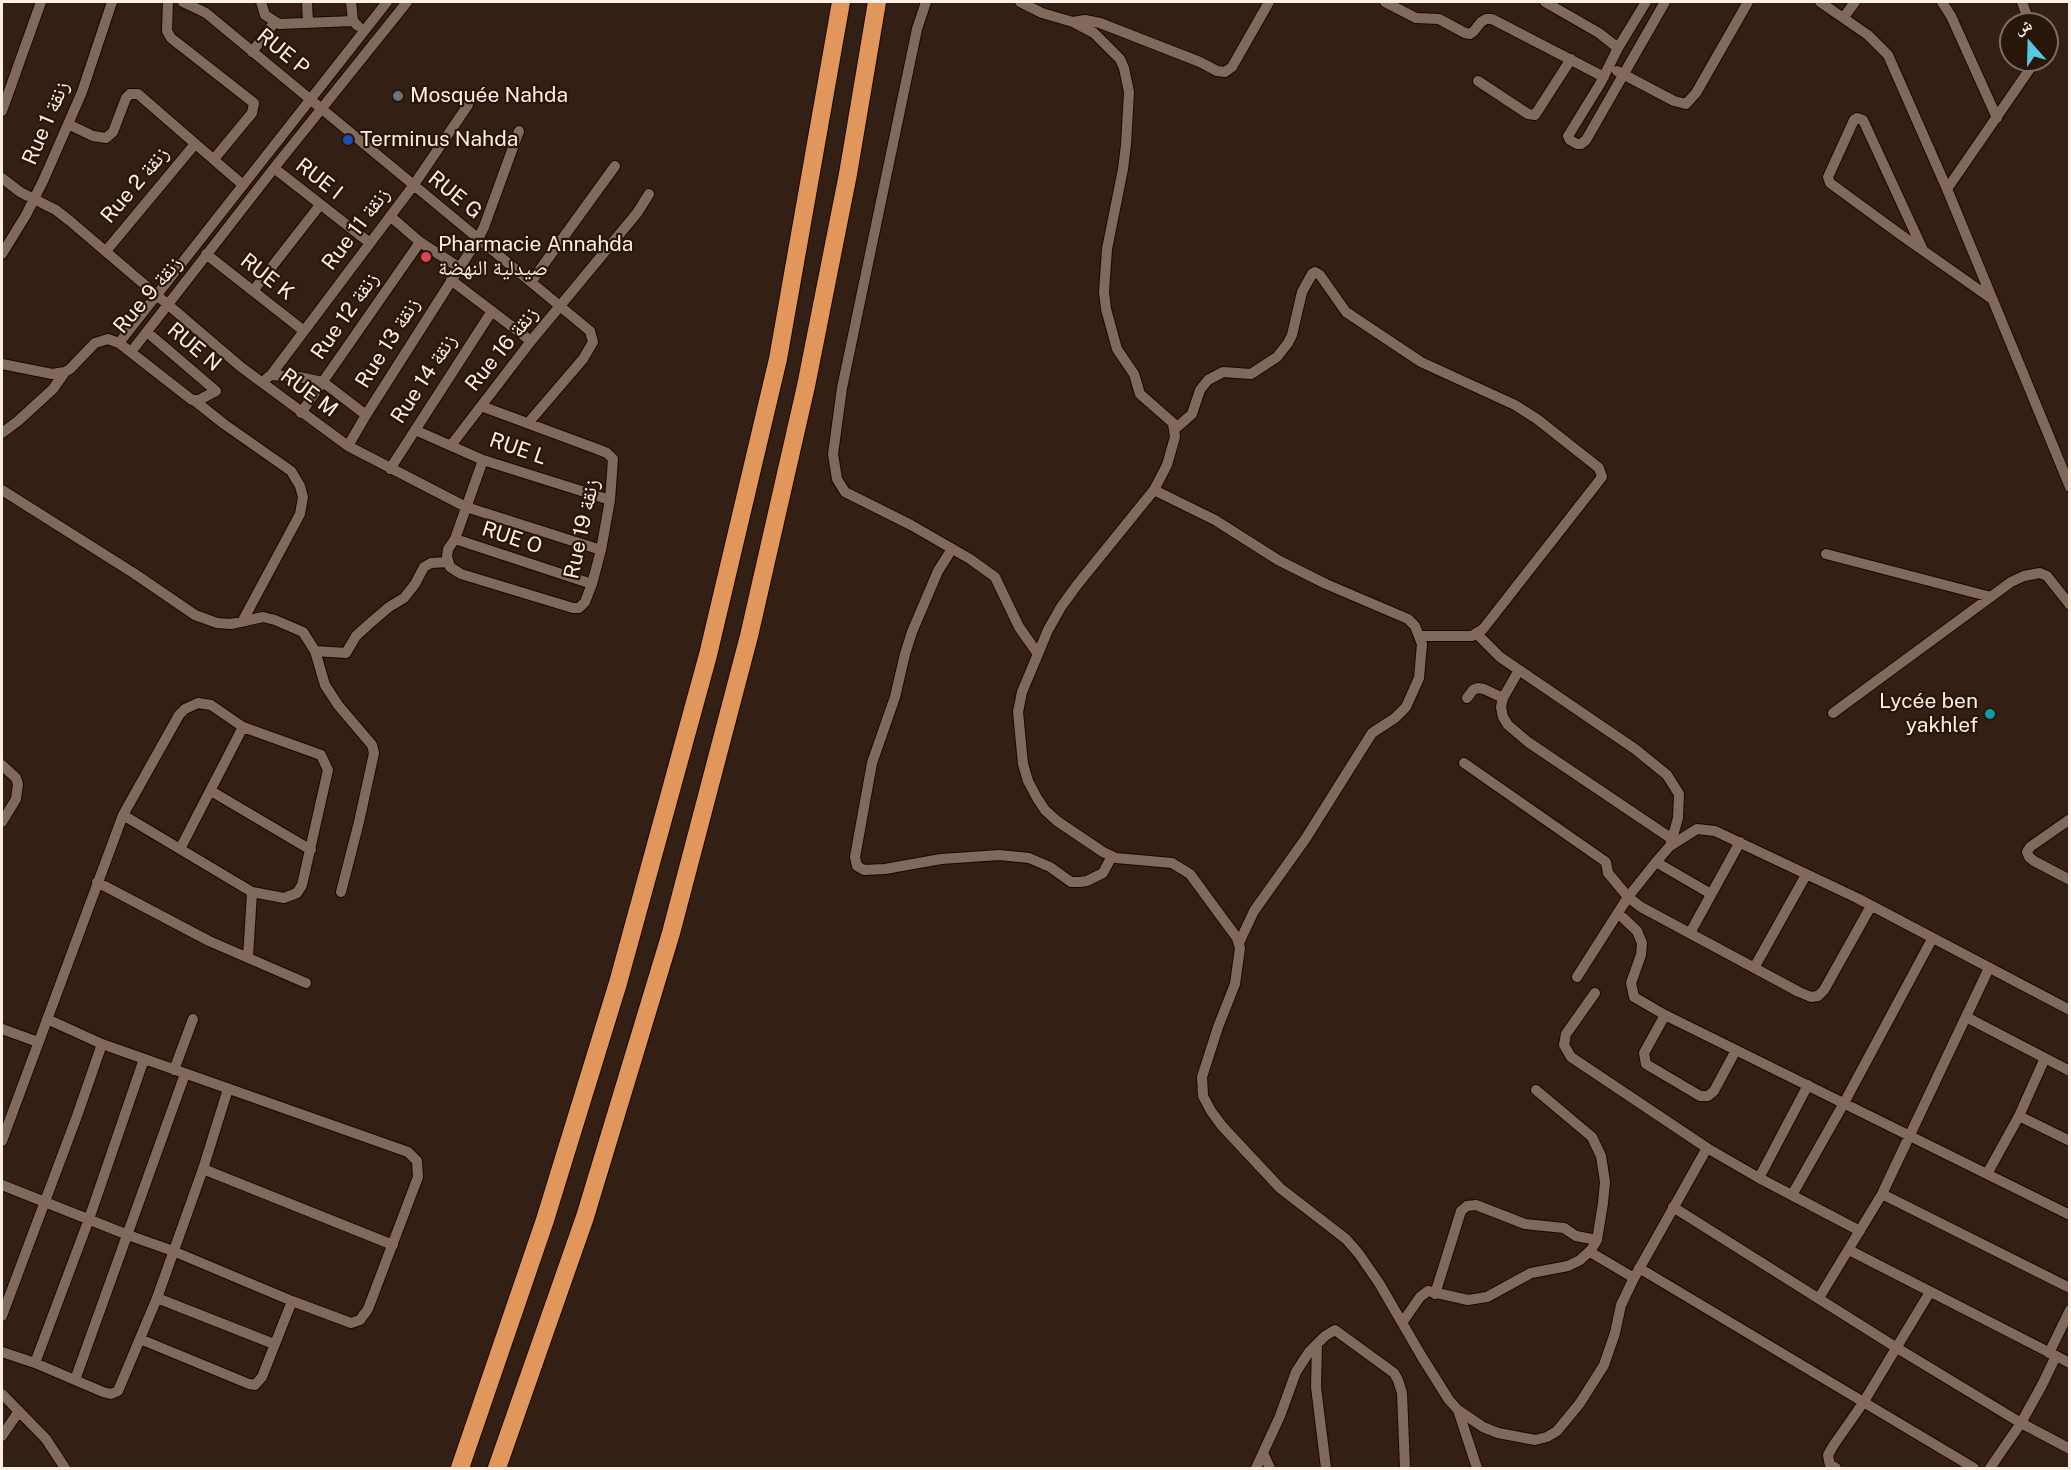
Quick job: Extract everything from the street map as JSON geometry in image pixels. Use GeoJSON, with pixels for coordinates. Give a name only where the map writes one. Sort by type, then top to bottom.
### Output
{"type":"FeatureCollection","features":[{"type":"Feature","properties":{"kind":"highway"},"geometry":{"type":"LineString","coordinates":[[460,1468],[545,1220],[618,983],[708,656],[778,359],[841,2]]}},
{"type":"Feature","properties":{"kind":"highway"},"geometry":{"type":"LineString","coordinates":[[497,1468],[585,1216],[671,933],[749,636],[806,386],[848,174],[877,2]]}},
{"type":"Feature","properties":{"kind":"street"},"geometry":{"type":"LineString","coordinates":[[2,111],[40,2]]}},
{"type":"Feature","properties":{"kind":"street","name":"Rue 1 زنقة"},"geometry":{"type":"LineString","coordinates":[[2,254],[34,199],[82,92],[112,2]]}},
{"type":"Feature","properties":{"kind":"street"},"geometry":{"type":"LineString","coordinates":[[168,2],[167,32],[171,38],[254,103],[252,113],[214,159]]}},
{"type":"Feature","properties":{"kind":"street","name":"RUE P"},"geometry":{"type":"LineString","coordinates":[[183,2],[206,13],[356,136]]}},
{"type":"Feature","properties":{"kind":"street"},"geometry":{"type":"LineString","coordinates":[[261,2],[265,15],[274,23],[353,21]]}},
{"type":"Feature","properties":{"kind":"street"},"geometry":{"type":"LineString","coordinates":[[307,2],[308,23]]}},
{"type":"Feature","properties":{"kind":"street"},"geometry":{"type":"LineString","coordinates":[[351,2],[353,21],[364,31]]}},
{"type":"Feature","properties":{"kind":"street","name":"Rue 9 زنقة"},"geometry":{"type":"LineString","coordinates":[[387,2],[119,343],[131,352],[407,2]]}},
{"type":"Feature","properties":{"kind":"street"},"geometry":{"type":"LineString","coordinates":[[926,2],[917,29],[842,388],[833,454],[837,478],[845,492],[911,525],[995,577],[1019,627],[1038,654]]}},
{"type":"Feature","properties":{"kind":"street"},"geometry":{"type":"LineString","coordinates":[[1020,2],[1042,13],[1073,22],[1094,33],[1120,59],[1124,68],[1129,92],[1123,169],[1107,249],[1104,292],[1106,309],[1117,349],[1134,374],[1140,394],[1168,417],[1175,429],[1173,447],[1167,465],[1154,490],[1060,608],[1048,630],[1022,692],[1018,712],[1023,764],[1028,781],[1045,810],[1057,821],[1112,856],[1172,862],[1190,874],[1239,943],[1235,984],[1202,1077],[1203,1096],[1222,1126],[1280,1188],[1346,1239],[1370,1268],[1422,1357],[1449,1400],[1458,1410],[1483,1427],[1498,1433],[1535,1440],[1557,1431],[1580,1403],[1604,1365],[1615,1333],[1621,1305],[1636,1273],[1707,1148]]}},
{"type":"Feature","properties":{"kind":"street"},"geometry":{"type":"LineString","coordinates":[[1073,22],[1092,21],[1200,62],[1217,71],[1225,72],[1232,67],[1269,2]]}},
{"type":"Feature","properties":{"kind":"street"},"geometry":{"type":"LineString","coordinates":[[1385,2],[1416,18],[1439,19],[1470,34],[1481,22],[1492,19],[1571,59],[1606,72],[1623,74],[1674,102],[1686,104],[1696,93],[1748,2]]}},
{"type":"Feature","properties":{"kind":"street"},"geometry":{"type":"LineString","coordinates":[[1545,2],[1599,33],[1618,48]]}},
{"type":"Feature","properties":{"kind":"street"},"geometry":{"type":"LineString","coordinates":[[1646,2],[1568,136],[1570,140],[1581,144],[1586,140],[1665,2]]}},
{"type":"Feature","properties":{"kind":"street"},"geometry":{"type":"LineString","coordinates":[[1820,2],[1878,43],[1888,55],[1947,189],[2070,487]]}},
{"type":"Feature","properties":{"kind":"street"},"geometry":{"type":"LineString","coordinates":[[1844,17],[1854,2]]}},
{"type":"Feature","properties":{"kind":"street"},"geometry":{"type":"LineString","coordinates":[[1942,2],[1951,16],[1997,118]]}},
{"type":"Feature","properties":{"kind":"street"},"geometry":{"type":"LineString","coordinates":[[252,52],[274,23]]}},
{"type":"Feature","properties":{"kind":"street"},"geometry":{"type":"LineString","coordinates":[[1104,41],[1121,31]]}},
{"type":"Feature","properties":{"kind":"street"},"geometry":{"type":"LineString","coordinates":[[1478,81],[1533,116],[1538,113],[1571,59]]}},
{"type":"Feature","properties":{"kind":"street"},"geometry":{"type":"LineString","coordinates":[[1947,189],[2028,72]]}},
{"type":"Feature","properties":{"kind":"street"},"geometry":{"type":"LineString","coordinates":[[68,124],[93,136],[106,138],[113,132],[126,98],[136,93],[243,185]]}},
{"type":"Feature","properties":{"kind":"street","name":"Rue 11 زنقة"},"geometry":{"type":"LineString","coordinates":[[267,379],[413,186],[468,105]]}},
{"type":"Feature","properties":{"kind":"street"},"geometry":{"type":"LineString","coordinates":[[1582,114],[1596,122]]}},
{"type":"Feature","properties":{"kind":"street"},"geometry":{"type":"LineString","coordinates":[[1923,250],[1863,120],[1857,118],[1854,120],[1828,180],[1832,186],[1992,299]]}},
{"type":"Feature","properties":{"kind":"street","name":"Rue 13 زنقة"},"geometry":{"type":"LineString","coordinates":[[348,446],[478,239],[519,130]]}},
{"type":"Feature","properties":{"kind":"street","name":"RUE G"},"geometry":{"type":"LineString","coordinates":[[356,136],[413,186],[562,306],[593,336],[593,342],[583,359],[529,422]]}},
{"type":"Feature","properties":{"kind":"street","name":"Rue 2 زنقة"},"geometry":{"type":"LineString","coordinates":[[106,251],[195,144]]}},
{"type":"Feature","properties":{"kind":"street"},"geometry":{"type":"LineString","coordinates":[[531,282],[615,166]]}},
{"type":"Feature","properties":{"kind":"street","name":"RUE I"},"geometry":{"type":"LineString","coordinates":[[274,168],[370,243]]}},
{"type":"Feature","properties":{"kind":"street"},"geometry":{"type":"LineString","coordinates":[[2,178],[20,192],[34,199]]}},
{"type":"Feature","properties":{"kind":"street","name":"Rue 16 زنقة"},"geometry":{"type":"LineString","coordinates":[[452,444],[531,342],[637,213],[649,194]]}},
{"type":"Feature","properties":{"kind":"street","name":"RUE M"},"geometry":{"type":"LineString","coordinates":[[34,199],[70,221],[241,367],[267,379],[301,413],[348,446],[466,507],[601,550]]}},
{"type":"Feature","properties":{"kind":"street"},"geometry":{"type":"LineString","coordinates":[[253,291],[320,205]]}},
{"type":"Feature","properties":{"kind":"street"},"geometry":{"type":"LineString","coordinates":[[390,216],[420,242],[460,268]]}},
{"type":"Feature","properties":{"kind":"street","name":"Rue 12 زنقة"},"geometry":{"type":"LineString","coordinates":[[301,413],[420,242]]}},
{"type":"Feature","properties":{"kind":"street","name":"RUE K"},"geometry":{"type":"LineString","coordinates":[[206,254],[304,331]]}},
{"type":"Feature","properties":{"kind":"street"},"geometry":{"type":"LineString","coordinates":[[1175,429],[1192,414],[1200,390],[1208,380],[1223,372],[1246,374],[1257,372],[1282,352],[1292,335],[1302,292],[1314,272],[1320,275],[1346,312],[1421,362],[1515,405],[1537,419],[1599,468],[1602,477],[1483,629],[1472,636],[1458,634],[1447,637],[1420,636]]}},
{"type":"Feature","properties":{"kind":"street"},"geometry":{"type":"LineString","coordinates":[[451,280],[531,342]]}},
{"type":"Feature","properties":{"kind":"street","name":"Rue 14 زنقة"},"geometry":{"type":"LineString","coordinates":[[390,469],[492,310]]}},
{"type":"Feature","properties":{"kind":"street","name":"RUE N"},"geometry":{"type":"LineString","coordinates":[[147,332],[216,391],[191,399]]}},
{"type":"Feature","properties":{"kind":"street"},"geometry":{"type":"LineString","coordinates":[[2,364],[52,374],[65,372],[90,346],[100,340],[108,339],[119,343]]}},
{"type":"Feature","properties":{"kind":"street"},"geometry":{"type":"LineString","coordinates":[[131,352],[224,424],[291,471],[297,480],[303,497],[300,514],[242,622]]}},
{"type":"Feature","properties":{"kind":"street"},"geometry":{"type":"LineString","coordinates":[[2,433],[53,389],[65,372]]}},
{"type":"Feature","properties":{"kind":"street"},"geometry":{"type":"LineString","coordinates":[[267,379],[299,377],[323,382],[366,415]]}},
{"type":"Feature","properties":{"kind":"street"},"geometry":{"type":"LineString","coordinates":[[481,406],[529,422]]}},
{"type":"Feature","properties":{"kind":"street","name":"Rue 19 زنقة"},"geometry":{"type":"LineString","coordinates":[[448,562],[453,570],[461,574],[564,606],[575,609],[581,607],[592,584],[601,550],[614,462],[607,453],[529,422]]}},
{"type":"Feature","properties":{"kind":"street","name":"RUE L"},"geometry":{"type":"LineString","coordinates":[[415,430],[452,444],[483,460],[610,500]]}},
{"type":"Feature","properties":{"kind":"street"},"geometry":{"type":"LineString","coordinates":[[315,651],[346,653],[357,636],[368,625],[404,598],[415,585],[424,567],[431,563],[448,562],[448,549],[455,539],[483,460]]}},
{"type":"Feature","properties":{"kind":"street"},"geometry":{"type":"LineString","coordinates":[[2,490],[195,615],[217,623],[242,622],[263,617],[303,632],[315,651],[325,685],[338,705],[372,745],[374,753],[341,892]]}},
{"type":"Feature","properties":{"kind":"street"},"geometry":{"type":"LineString","coordinates":[[1154,490],[1215,520],[1278,560],[1326,584],[1408,619],[1420,636],[1422,649],[1419,678],[1406,707],[1395,718],[1372,733],[1306,838],[1254,911],[1239,943]]}},
{"type":"Feature","properties":{"kind":"street","name":"RUE O"},"geometry":{"type":"LineString","coordinates":[[455,539],[592,584]]}},
{"type":"Feature","properties":{"kind":"street"},"geometry":{"type":"LineString","coordinates":[[952,549],[938,571],[905,654],[895,697],[872,763],[855,857],[856,864],[864,870],[885,869],[940,859],[999,855],[1029,858],[1041,862],[1071,882],[1080,882],[1103,873],[1112,856]]}},
{"type":"Feature","properties":{"kind":"street"},"geometry":{"type":"LineString","coordinates":[[1826,554],[1991,597]]}},
{"type":"Feature","properties":{"kind":"street"},"geometry":{"type":"LineString","coordinates":[[1833,713],[2012,582],[2032,573],[2040,573],[2047,576],[2070,605]]}},
{"type":"Feature","properties":{"kind":"street"},"geometry":{"type":"LineString","coordinates":[[1476,633],[1500,657],[1635,749],[1667,775],[1679,794],[1678,818],[1671,842],[1628,897],[1577,977]]}},
{"type":"Feature","properties":{"kind":"street"},"geometry":{"type":"LineString","coordinates":[[1519,670],[1500,707],[1508,725],[1528,742],[1671,842]]}},
{"type":"Feature","properties":{"kind":"street"},"geometry":{"type":"LineString","coordinates":[[1467,698],[1473,690],[1478,688],[1503,698]]}},
{"type":"Feature","properties":{"kind":"street"},"geometry":{"type":"LineString","coordinates":[[2,1141],[96,882],[123,815],[179,715],[185,709],[198,703],[211,705],[243,727],[321,755],[328,770],[302,885],[297,893],[278,898],[252,892],[123,815]]}},
{"type":"Feature","properties":{"kind":"street"},"geometry":{"type":"LineString","coordinates":[[180,849],[243,727]]}},
{"type":"Feature","properties":{"kind":"street"},"geometry":{"type":"LineString","coordinates":[[1464,763],[1606,862],[1608,873],[1628,897],[1641,907],[1811,997],[1818,996],[1824,990],[1871,906]]}},
{"type":"Feature","properties":{"kind":"street"},"geometry":{"type":"LineString","coordinates":[[2,765],[18,784],[16,799],[2,822]]}},
{"type":"Feature","properties":{"kind":"street"},"geometry":{"type":"LineString","coordinates":[[211,791],[311,850]]}},
{"type":"Feature","properties":{"kind":"street"},"geometry":{"type":"LineString","coordinates":[[2070,819],[2030,847],[2027,852],[2034,861],[2070,880]]}},
{"type":"Feature","properties":{"kind":"street"},"geometry":{"type":"LineString","coordinates":[[1671,842],[1697,829],[1715,831],[1871,906],[2070,1010]]}},
{"type":"Feature","properties":{"kind":"street"},"geometry":{"type":"LineString","coordinates":[[1690,933],[1740,842]]}},
{"type":"Feature","properties":{"kind":"street"},"geometry":{"type":"LineString","coordinates":[[1656,862],[1711,894]]}},
{"type":"Feature","properties":{"kind":"street"},"geometry":{"type":"LineString","coordinates":[[1754,968],[1806,874]]}},
{"type":"Feature","properties":{"kind":"street"},"geometry":{"type":"LineString","coordinates":[[96,882],[209,940],[306,982]]}},
{"type":"Feature","properties":{"kind":"street"},"geometry":{"type":"LineString","coordinates":[[248,958],[252,892]]}},
{"type":"Feature","properties":{"kind":"street"},"geometry":{"type":"LineString","coordinates":[[1618,913],[1637,931],[1642,943],[1641,955],[1631,983],[1634,997],[1665,1015],[2070,1215]]}},
{"type":"Feature","properties":{"kind":"street"},"geometry":{"type":"LineString","coordinates":[[1792,1195],[1932,939]]}},
{"type":"Feature","properties":{"kind":"street"},"geometry":{"type":"LineString","coordinates":[[1819,1298],[1882,1194],[1989,968]]}},
{"type":"Feature","properties":{"kind":"street"},"geometry":{"type":"LineString","coordinates":[[1595,993],[1566,1034],[1564,1046],[1568,1053],[1707,1148],[1759,1178],[1860,1230]]}},
{"type":"Feature","properties":{"kind":"street"},"geometry":{"type":"LineString","coordinates":[[1665,1015],[1644,1053],[1646,1064],[1700,1096],[1708,1096],[1714,1091],[1736,1050]]}},
{"type":"Feature","properties":{"kind":"street"},"geometry":{"type":"LineString","coordinates":[[1966,1017],[2070,1071]]}},
{"type":"Feature","properties":{"kind":"street"},"geometry":{"type":"LineString","coordinates":[[2,1185],[351,1323],[360,1320],[368,1309],[417,1177],[419,1168],[415,1157],[402,1150],[102,1044],[46,1019]]}},
{"type":"Feature","properties":{"kind":"street"},"geometry":{"type":"LineString","coordinates":[[174,1070],[193,1019]]}},
{"type":"Feature","properties":{"kind":"street"},"geometry":{"type":"LineString","coordinates":[[2,1029],[38,1042]]}},
{"type":"Feature","properties":{"kind":"street"},"geometry":{"type":"LineString","coordinates":[[2,1316],[102,1044]]}},
{"type":"Feature","properties":{"kind":"street"},"geometry":{"type":"LineString","coordinates":[[1988,1174],[2019,1116],[2044,1058]]}},
{"type":"Feature","properties":{"kind":"street"},"geometry":{"type":"LineString","coordinates":[[35,1363],[89,1219],[144,1059]]}},
{"type":"Feature","properties":{"kind":"street"},"geometry":{"type":"LineString","coordinates":[[75,1380],[186,1074]]}},
{"type":"Feature","properties":{"kind":"street"},"geometry":{"type":"LineString","coordinates":[[1759,1178],[1808,1085]]}},
{"type":"Feature","properties":{"kind":"street"},"geometry":{"type":"LineString","coordinates":[[2,1352],[35,1363],[102,1392],[111,1394],[118,1391],[157,1298],[203,1169],[228,1089]]}},
{"type":"Feature","properties":{"kind":"street"},"geometry":{"type":"LineString","coordinates":[[1402,1323],[1424,1293],[1428,1291],[1468,1300],[1487,1297],[1532,1273],[1568,1266],[1580,1260],[1590,1252],[1597,1240],[1605,1182],[1601,1156],[1592,1137],[1536,1090]]}},
{"type":"Feature","properties":{"kind":"street"},"geometry":{"type":"LineString","coordinates":[[2019,1116],[2070,1141]]}},
{"type":"Feature","properties":{"kind":"street"},"geometry":{"type":"LineString","coordinates":[[203,1169],[393,1245]]}},
{"type":"Feature","properties":{"kind":"street"},"geometry":{"type":"LineString","coordinates":[[1882,1194],[2070,1288]]}},
{"type":"Feature","properties":{"kind":"street"},"geometry":{"type":"LineString","coordinates":[[1435,1294],[1461,1211],[1467,1206],[1476,1205],[1525,1224],[1564,1228],[1576,1236],[1597,1240]]}},
{"type":"Feature","properties":{"kind":"street"},"geometry":{"type":"LineString","coordinates":[[1673,1207],[2021,1423],[2070,1449]]}},
{"type":"Feature","properties":{"kind":"street"},"geometry":{"type":"LineString","coordinates":[[1849,1250],[2070,1363]]}},
{"type":"Feature","properties":{"kind":"street"},"geometry":{"type":"LineString","coordinates":[[1590,1252],[1636,1273],[1974,1468]]}},
{"type":"Feature","properties":{"kind":"street"},"geometry":{"type":"LineString","coordinates":[[1836,1468],[1830,1465],[1828,1455],[1898,1348],[1930,1292]]}},
{"type":"Feature","properties":{"kind":"street"},"geometry":{"type":"LineString","coordinates":[[157,1298],[274,1344]]}},
{"type":"Feature","properties":{"kind":"street"},"geometry":{"type":"LineString","coordinates":[[140,1339],[253,1385],[258,1384],[292,1301]]}},
{"type":"Feature","properties":{"kind":"street"},"geometry":{"type":"LineString","coordinates":[[1990,1468],[2021,1423],[2042,1385],[2070,1310]]}},
{"type":"Feature","properties":{"kind":"street"},"geometry":{"type":"LineString","coordinates":[[1256,1468],[1296,1372],[1309,1352],[1335,1330],[1394,1373],[1402,1393],[1405,1468]]}},
{"type":"Feature","properties":{"kind":"street"},"geometry":{"type":"LineString","coordinates":[[1317,1345],[1316,1387],[1326,1468]]}},
{"type":"Feature","properties":{"kind":"street"},"geometry":{"type":"LineString","coordinates":[[2,1394],[46,1439],[65,1468]]}},
{"type":"Feature","properties":{"kind":"street"},"geometry":{"type":"LineString","coordinates":[[1458,1410],[1477,1468]]}},
{"type":"Feature","properties":{"kind":"street"},"geometry":{"type":"LineString","coordinates":[[2,1436],[19,1411]]}},
{"type":"Feature","properties":{"kind":"street"},"geometry":{"type":"LineString","coordinates":[[1263,1453],[1270,1468]]}},
{"type":"Feature","properties":{"kind":"place","name":"Mosquée Nahda"},"geometry":{"type":"Point","coordinates":[398,96]}},
{"type":"Feature","properties":{"kind":"place","name":"Terminus Nahda"},"geometry":{"type":"Point","coordinates":[348,140]}},
{"type":"Feature","properties":{"kind":"place","name":"Pharmacie Annahda صيدلية النهضة"},"geometry":{"type":"Point","coordinates":[426,257]}},
{"type":"Feature","properties":{"kind":"place","name":"Lycée ben yakhlef"},"geometry":{"type":"Point","coordinates":[1990,714]}}]}
